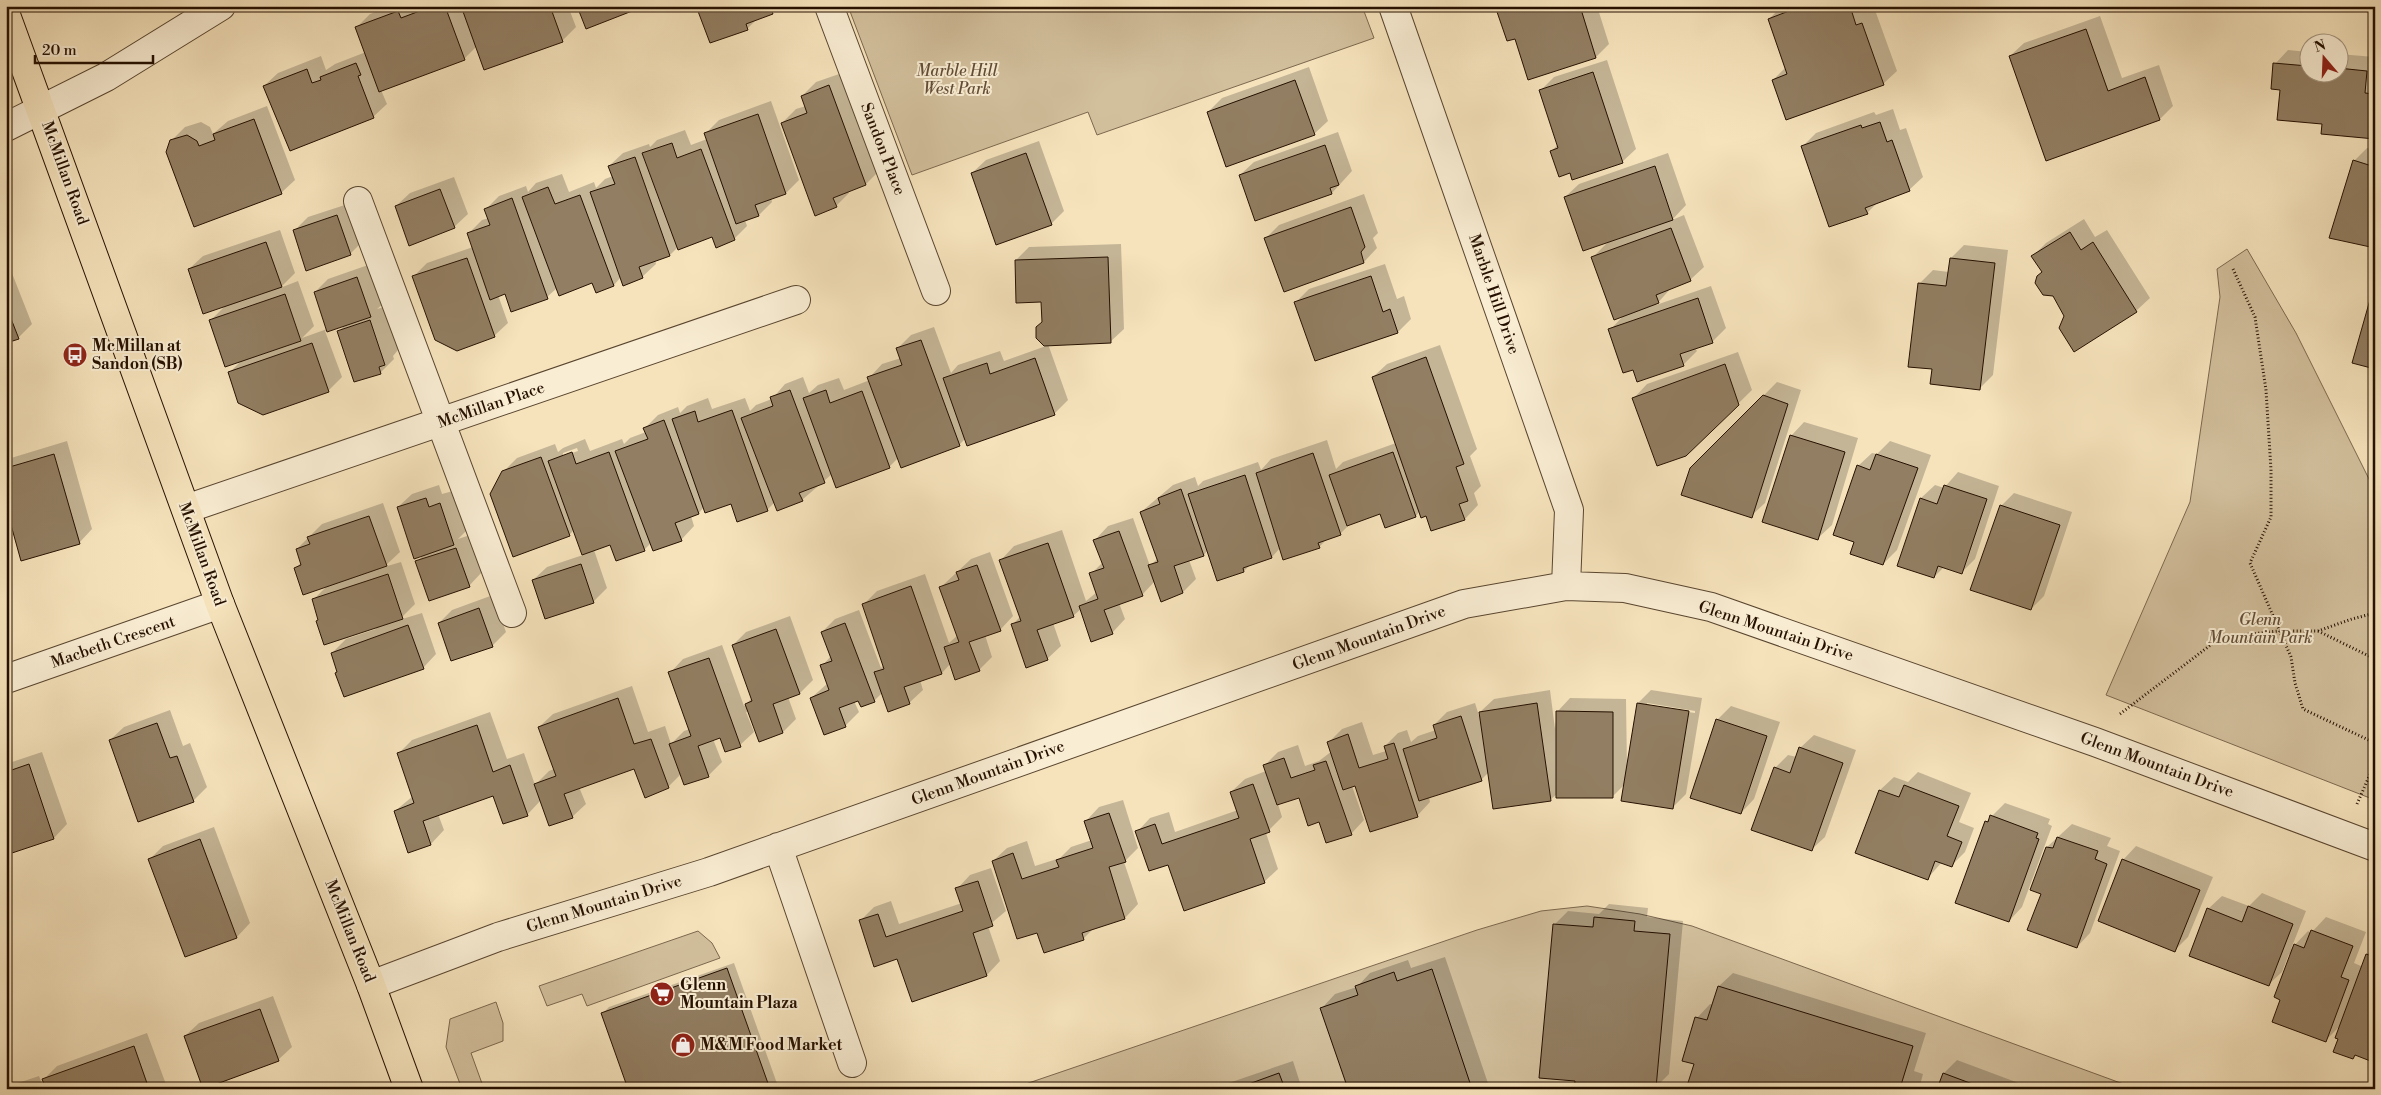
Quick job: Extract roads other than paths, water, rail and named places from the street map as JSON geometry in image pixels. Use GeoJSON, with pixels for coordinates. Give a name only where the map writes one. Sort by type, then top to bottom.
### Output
{"type":"FeatureCollection","features":[{"type":"Feature","properties":{"kind":"main road","name":"McMillan Road"},"geometry":{"type":"LineString","coordinates":[[6,15],[220,604],[371,986],[409,1089]]}},
{"type":"Feature","properties":{"kind":"street"},"geometry":{"type":"LineString","coordinates":[[6,127],[106,77],[221,6]]}},
{"type":"Feature","properties":{"kind":"street","name":"Sandon Place"},"geometry":{"type":"LineString","coordinates":[[829,6],[936,291]]}},
{"type":"Feature","properties":{"kind":"street","name":"Marble Hill Drive"},"geometry":{"type":"LineString","coordinates":[[1393,6],[1569,510],[1566,586]]}},
{"type":"Feature","properties":{"kind":"street"},"geometry":{"type":"LineString","coordinates":[[358,201],[512,614]]}},
{"type":"Feature","properties":{"kind":"street","name":"McMillan Place"},"geometry":{"type":"LineString","coordinates":[[186,509],[796,300]]}},
{"type":"Feature","properties":{"kind":"street","name":"Glenn Mountain Drive"},"geometry":{"type":"LineString","coordinates":[[371,986],[498,937],[709,872],[1464,604],[1566,586],[1625,588],[1711,608],[2095,742],[2375,847]]}},
{"type":"Feature","properties":{"kind":"street","name":"Macbeth Crescent"},"geometry":{"type":"LineString","coordinates":[[6,679],[220,604]]}},
{"type":"Feature","properties":{"kind":"street"},"geometry":{"type":"LineString","coordinates":[[778,847],[852,1063]]}},
{"type":"Feature","properties":{"kind":"place","name":"McMillan at Sandon (SB)"},"geometry":{"type":"Point","coordinates":[75,355]}},
{"type":"Feature","properties":{"kind":"place","name":"Glenn Mountain Plaza"},"geometry":{"type":"Point","coordinates":[662,994]}},
{"type":"Feature","properties":{"kind":"place","name":"M&M Food Market"},"geometry":{"type":"Point","coordinates":[683,1045]}},
{"type":"Feature","properties":{"kind":"park label","name":"Marble Hill West Park"},"geometry":{"type":"Point","coordinates":[957,80]}},
{"type":"Feature","properties":{"kind":"park label","name":"Glenn Mountain Park"},"geometry":{"type":"Point","coordinates":[2260,629]}}]}
